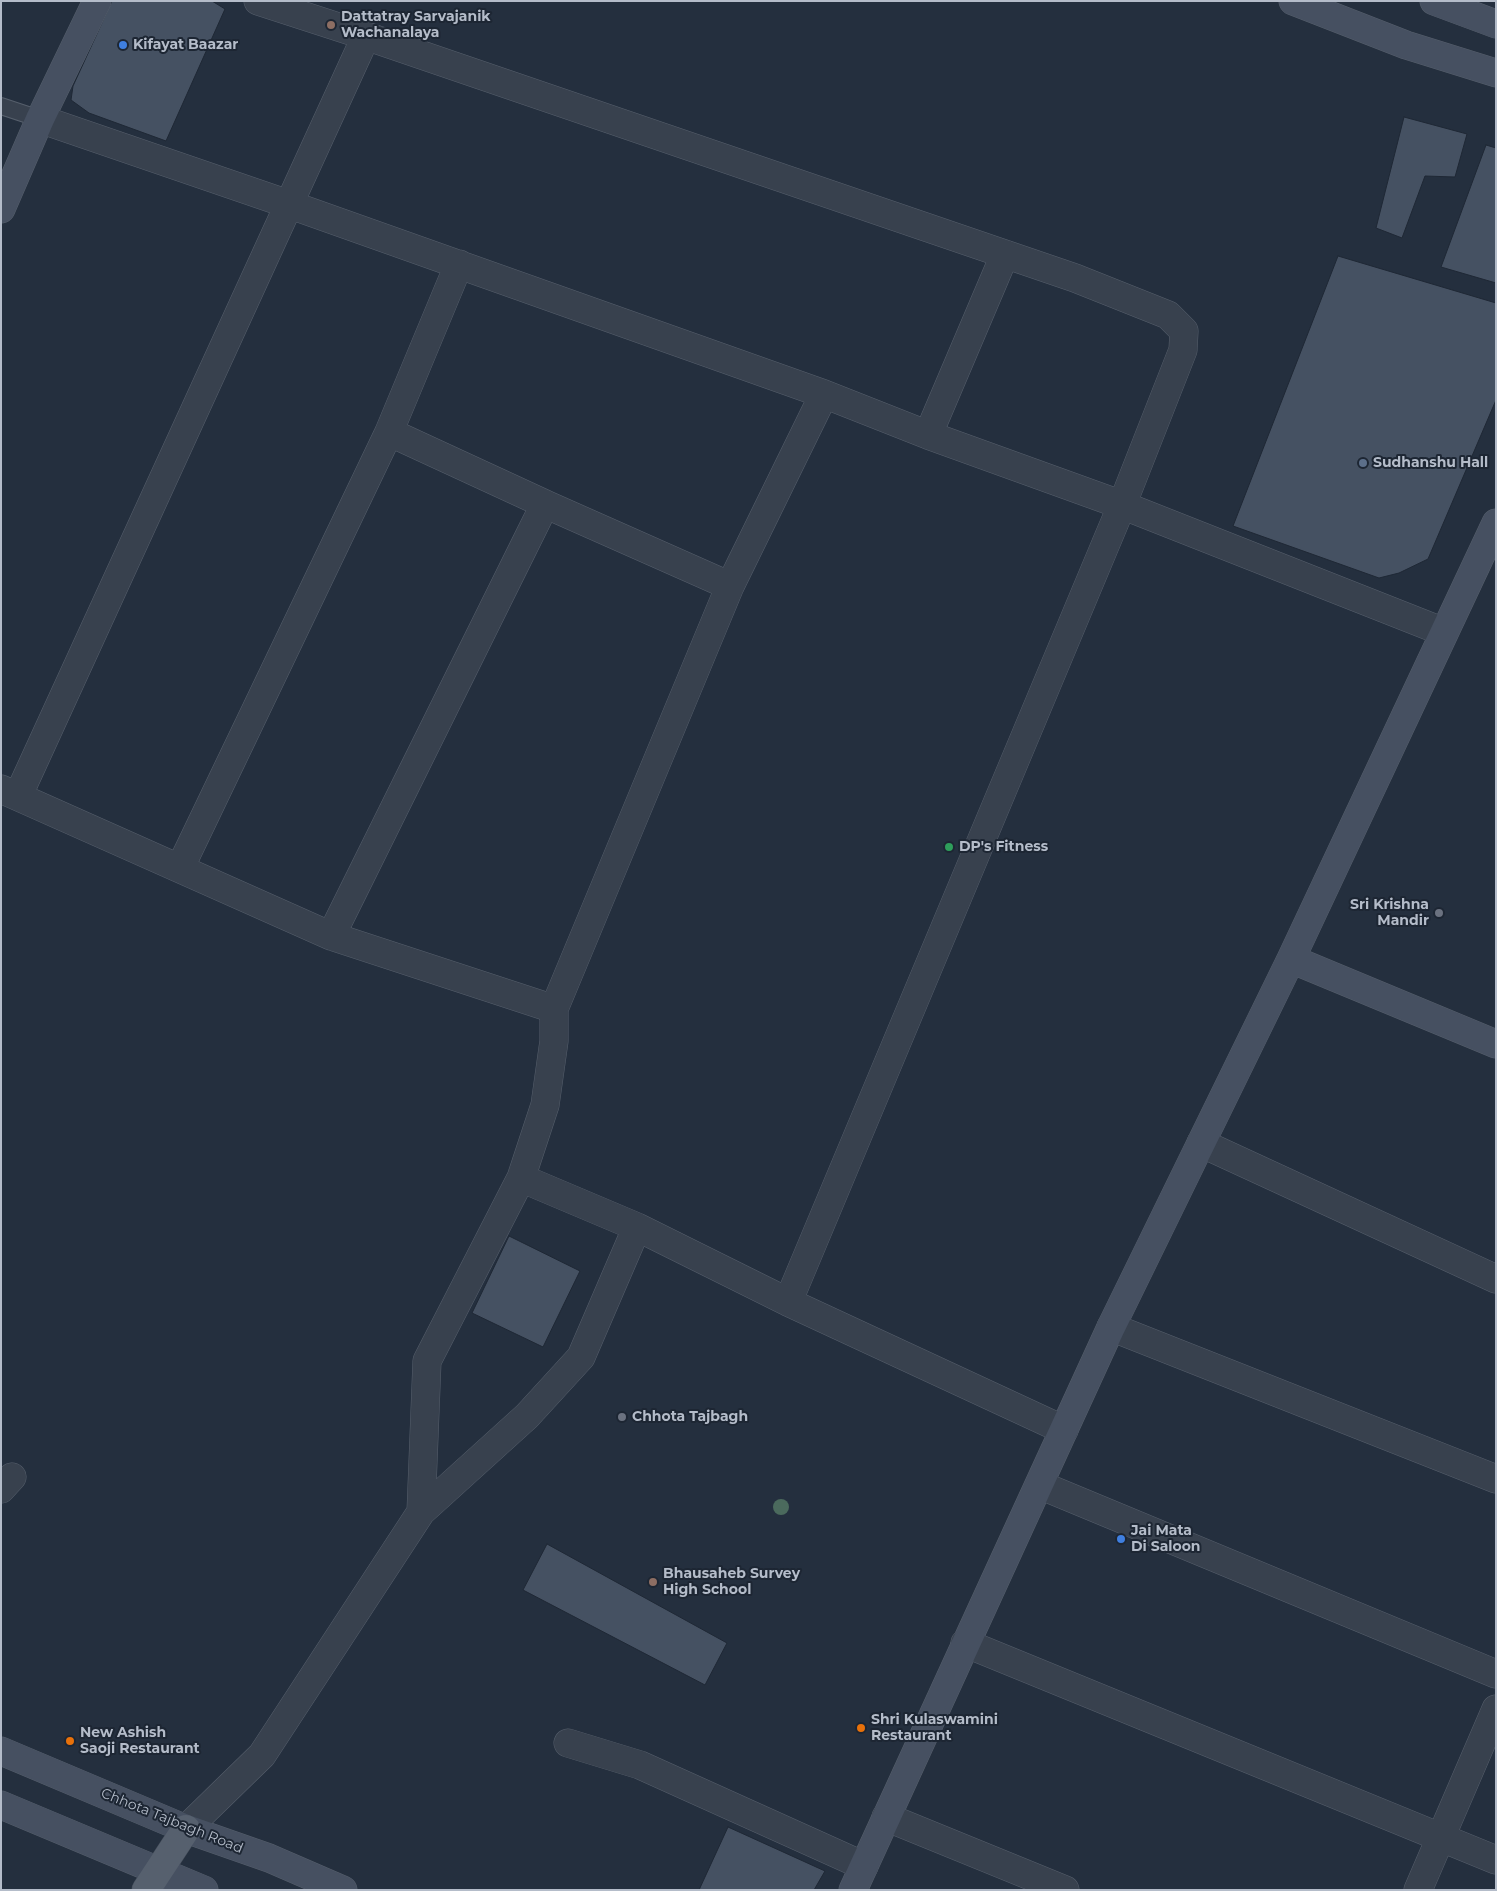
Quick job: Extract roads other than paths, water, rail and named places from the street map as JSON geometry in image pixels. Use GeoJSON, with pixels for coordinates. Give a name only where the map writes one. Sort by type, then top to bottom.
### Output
{"type":"FeatureCollection","features":[{"type":"Feature","properties":{"kind":"main road"},"geometry":{"type":"LineString","coordinates":[[1,209],[40,119],[97,1]]}},
{"type":"Feature","properties":{"kind":"main road"},"geometry":{"type":"LineString","coordinates":[[1293,1],[1406,45],[1496,73]]}},
{"type":"Feature","properties":{"kind":"main road"},"geometry":{"type":"LineString","coordinates":[[1434,1],[1496,24]]}},
{"type":"Feature","properties":{"kind":"main road"},"geometry":{"type":"LineString","coordinates":[[858,1878],[1111,1327],[1292,960],[1496,524]]}},
{"type":"Feature","properties":{"kind":"main road"},"geometry":{"type":"LineString","coordinates":[[1292,960],[1496,1044]]}},
{"type":"Feature","properties":{"kind":"main road","name":"Chhota Tajbagh Road"},"geometry":{"type":"LineString","coordinates":[[1,1751],[186,1829],[268,1858],[343,1890]]}},
{"type":"Feature","properties":{"kind":"main road"},"geometry":{"type":"LineString","coordinates":[[1,1806],[152,1880],[204,1890]]}},
{"type":"Feature","properties":{"kind":"main road"},"geometry":{"type":"LineString","coordinates":[[152,1880],[186,1829]]}},
{"type":"Feature","properties":{"kind":"street"},"geometry":{"type":"LineString","coordinates":[[258,1],[366,36],[1075,278],[1168,315],[1184,331],[1182,350],[1122,506],[788,1302]]}},
{"type":"Feature","properties":{"kind":"street"},"geometry":{"type":"LineString","coordinates":[[366,36],[9,793],[331,936],[554,1009]]}},
{"type":"Feature","properties":{"kind":"street"},"geometry":{"type":"LineString","coordinates":[[40,119],[288,204],[824,394],[1122,506],[1444,632]]}},
{"type":"Feature","properties":{"kind":"street"},"geometry":{"type":"LineString","coordinates":[[928,434],[1005,254]]}},
{"type":"Feature","properties":{"kind":"street"},"geometry":{"type":"LineString","coordinates":[[180,868],[390,432],[459,264]]}},
{"type":"Feature","properties":{"kind":"street"},"geometry":{"type":"LineString","coordinates":[[421,1512],[427,1361],[521,1178],[545,1105],[554,1042],[554,1009],[730,586],[824,394]]}},
{"type":"Feature","properties":{"kind":"street"},"geometry":{"type":"LineString","coordinates":[[390,432],[545,504],[730,586]]}},
{"type":"Feature","properties":{"kind":"street"},"geometry":{"type":"LineString","coordinates":[[331,936],[545,504]]}},
{"type":"Feature","properties":{"kind":"street"},"geometry":{"type":"LineString","coordinates":[[1201,1143],[1496,1279]]}},
{"type":"Feature","properties":{"kind":"street"},"geometry":{"type":"LineString","coordinates":[[521,1178],[637,1227],[788,1302],[1064,1430]]}},
{"type":"Feature","properties":{"kind":"street"},"geometry":{"type":"LineString","coordinates":[[186,1829],[262,1755],[421,1512],[528,1416],[581,1357],[637,1227]]}},
{"type":"Feature","properties":{"kind":"street"},"geometry":{"type":"LineString","coordinates":[[1111,1327],[1496,1479]]}},
{"type":"Feature","properties":{"kind":"street"},"geometry":{"type":"LineString","coordinates":[[1040,1485],[1496,1674]]}},
{"type":"Feature","properties":{"kind":"street"},"geometry":{"type":"LineString","coordinates":[[965,1643],[1496,1860]]}},
{"type":"Feature","properties":{"kind":"street"},"geometry":{"type":"LineString","coordinates":[[1418,1890],[1496,1709]]}},
{"type":"Feature","properties":{"kind":"street"},"geometry":{"type":"LineString","coordinates":[[568,1744],[640,1765],[858,1878]]}},
{"type":"Feature","properties":{"kind":"street"},"geometry":{"type":"LineString","coordinates":[[886,1817],[1065,1890]]}},
{"type":"Feature","properties":{"kind":"lane"},"geometry":{"type":"LineString","coordinates":[[1,106],[40,119]]}},
{"type":"Feature","properties":{"kind":"place","name":"Dattatray Sarvajanik Wachanalaya"},"geometry":{"type":"Point","coordinates":[331,25]}},
{"type":"Feature","properties":{"kind":"place","name":"Kifayat Baazar"},"geometry":{"type":"Point","coordinates":[123,45]}},
{"type":"Feature","properties":{"kind":"place","name":"Sudhanshu Hall"},"geometry":{"type":"Point","coordinates":[1363,463]}},
{"type":"Feature","properties":{"kind":"place","name":"DP's Fitness"},"geometry":{"type":"Point","coordinates":[949,847]}},
{"type":"Feature","properties":{"kind":"place","name":"Sri Krishna Mandir"},"geometry":{"type":"Point","coordinates":[1439,913]}},
{"type":"Feature","properties":{"kind":"place","name":"Chhota Tajbagh"},"geometry":{"type":"Point","coordinates":[622,1417]}},
{"type":"Feature","properties":{"kind":"place","name":"Jai Mata Di Saloon"},"geometry":{"type":"Point","coordinates":[1121,1539]}},
{"type":"Feature","properties":{"kind":"place","name":"Bhausaheb Survey High School"},"geometry":{"type":"Point","coordinates":[653,1582]}},
{"type":"Feature","properties":{"kind":"place","name":"Shri Kulaswamini Restaurant"},"geometry":{"type":"Point","coordinates":[861,1728]}},
{"type":"Feature","properties":{"kind":"place","name":"New Ashish Saoji Restaurant"},"geometry":{"type":"Point","coordinates":[70,1741]}}]}
